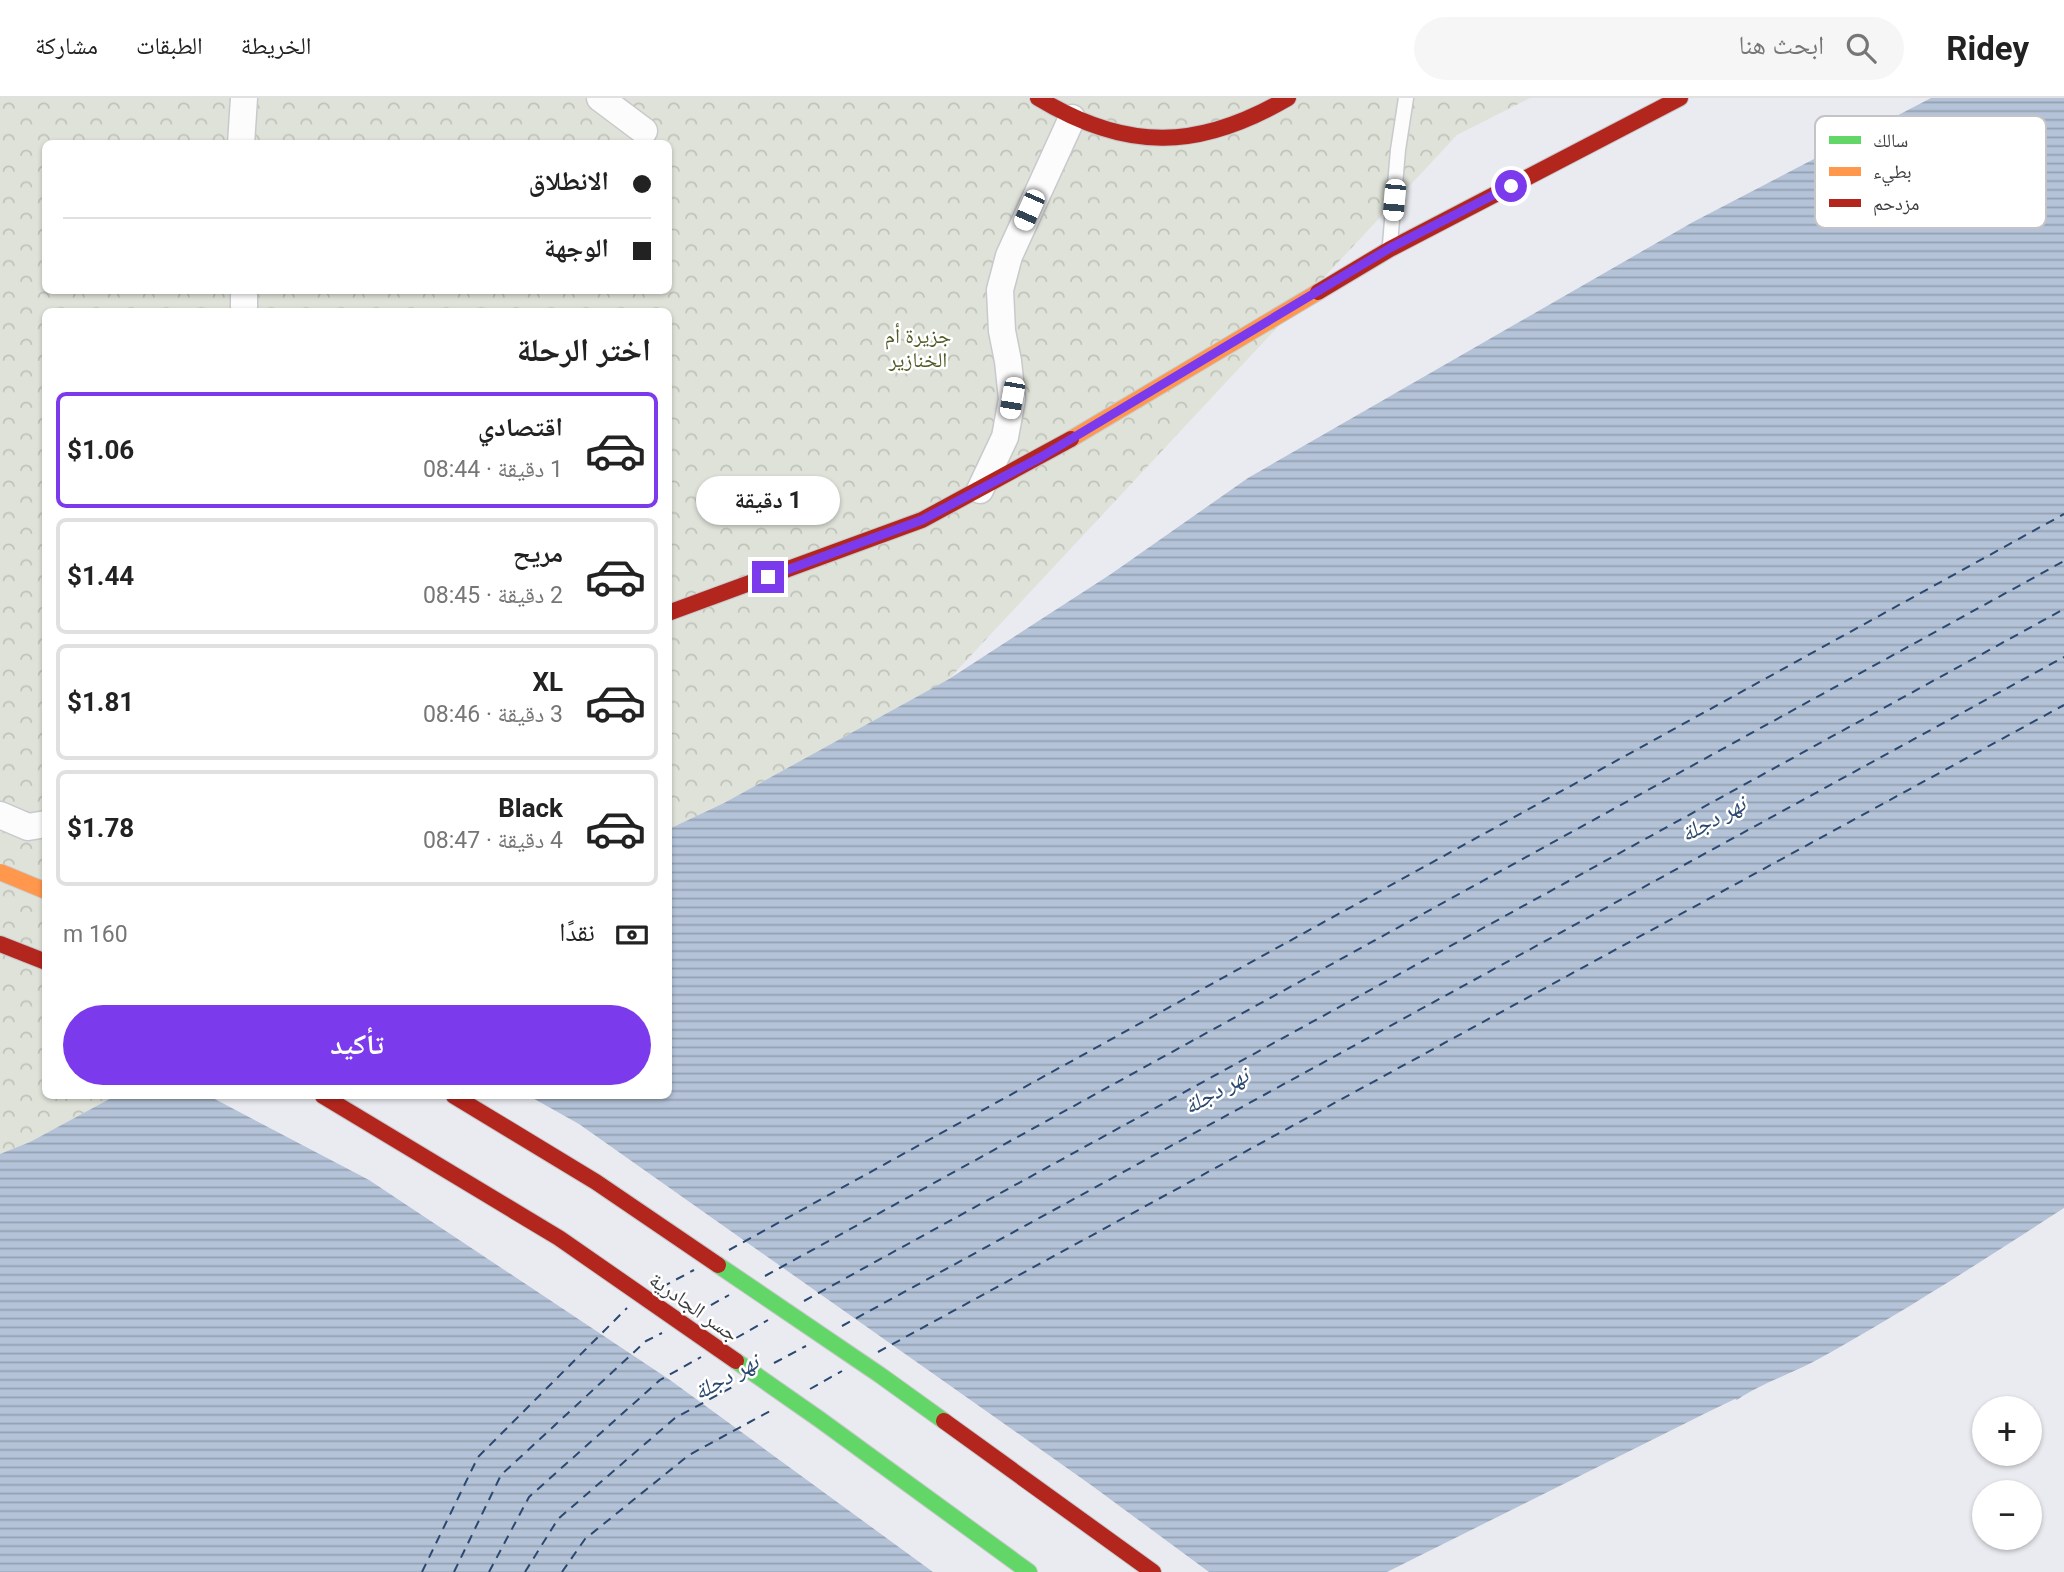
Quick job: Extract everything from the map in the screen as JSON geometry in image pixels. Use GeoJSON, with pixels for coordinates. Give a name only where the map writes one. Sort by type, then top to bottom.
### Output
{"type":"FeatureCollection","features":[{"type":"Feature","properties":{"kind":"main road"},"geometry":{"type":"LineString","coordinates":[[1038,98],[1072,118],[1118,134],[1150,138],[1183,137],[1215,131],[1246,121],[1288,98]]}},
{"type":"Feature","properties":{"kind":"main road"},"geometry":{"type":"LineString","coordinates":[[672,612],[922,520],[1041,457],[1390,248],[1680,98]]}},
{"type":"Feature","properties":{"kind":"main road"},"geometry":{"type":"LineString","coordinates":[[0,872],[42,889]]}},
{"type":"Feature","properties":{"kind":"main road"},"geometry":{"type":"LineString","coordinates":[[0,944],[42,960]]}},
{"type":"Feature","properties":{"kind":"main road","name":"جسر الجادرية"},"geometry":{"type":"LineString","coordinates":[[328,1099],[559,1238],[819,1419],[1029,1572]]}},
{"type":"Feature","properties":{"kind":"main road"},"geometry":{"type":"LineString","coordinates":[[459,1099],[596,1182],[880,1375],[1153,1572]]}},
{"type":"Feature","properties":{"kind":"street"},"geometry":{"type":"LineString","coordinates":[[241,140],[244,98]]}},
{"type":"Feature","properties":{"kind":"street"},"geometry":{"type":"LineString","coordinates":[[600,98],[644,131]]}},
{"type":"Feature","properties":{"kind":"street"},"geometry":{"type":"LineString","coordinates":[[980,490],[1005,437],[1012,398],[1002,331],[1000,290],[1009,256],[1072,118]]}},
{"type":"Feature","properties":{"kind":"street"},"geometry":{"type":"LineString","coordinates":[[0,815],[32,830]]}},
{"type":"Feature","properties":{"kind":"lane"},"geometry":{"type":"LineString","coordinates":[[1390,248],[1398,150],[1406,98]]}},
{"type":"Feature","properties":{"kind":"green space","name":"جزيرة أم الخنازير"},"geometry":{"type":"Polygon","coordinates":[[[0,98],[1530,98],[1457,135],[949,679],[724,803],[672,828],[672,308],[42,308],[42,1099],[109,1099],[30,1142],[0,1154],[0,98]]]}},
{"type":"Feature","properties":{"kind":"water","name":"نهر دجلة"},"geometry":{"type":"Polygon","coordinates":[[[1931,98],[2064,98],[2064,1208],[1909,1307],[1813,1362],[1387,1572],[0,1572],[0,1154],[30,1142],[109,1099],[672,1099],[672,828],[724,803],[949,679],[1111,574],[1248,478],[1693,222],[1815,158],[1815,228],[2046,228],[2046,116],[1896,116],[1931,98]]]}},
{"type":"Feature","properties":{"kind":"pier"},"geometry":{"type":"Polygon","coordinates":[[[215,1099],[534,1099],[579,1124],[1091,1485],[1209,1572],[933,1572],[670,1380],[369,1180],[215,1099]]]}},
{"type":"Feature","properties":{"kind":"ferry route"},"geometry":{"type":"LineString","coordinates":[[729,1250],[2064,514]]}},
{"type":"Feature","properties":{"kind":"ferry route"},"geometry":{"type":"LineString","coordinates":[[765,1276],[2064,561]]}},
{"type":"Feature","properties":{"kind":"ferry route"},"geometry":{"type":"LineString","coordinates":[[804,1301],[2064,609]]}},
{"type":"Feature","properties":{"kind":"ferry route"},"geometry":{"type":"LineString","coordinates":[[842,1326],[2064,657]]}},
{"type":"Feature","properties":{"kind":"ferry route"},"geometry":{"type":"LineString","coordinates":[[878,1352],[2064,705]]}},
{"type":"Feature","properties":{"kind":"ferry route"},"geometry":{"type":"LineString","coordinates":[[662,1287],[694,1270]]}},
{"type":"Feature","properties":{"kind":"ferry route"},"geometry":{"type":"LineString","coordinates":[[697,1313],[729,1295]]}},
{"type":"Feature","properties":{"kind":"ferry route"},"geometry":{"type":"LineString","coordinates":[[422,1572],[478,1457],[627,1308]]}},
{"type":"Feature","properties":{"kind":"ferry route"},"geometry":{"type":"LineString","coordinates":[[736,1338],[768,1320]]}},
{"type":"Feature","properties":{"kind":"ferry route"},"geometry":{"type":"LineString","coordinates":[[454,1572],[501,1475],[646,1341],[662,1333]]}},
{"type":"Feature","properties":{"kind":"ferry route"},"geometry":{"type":"LineString","coordinates":[[774,1363],[806,1346]]}},
{"type":"Feature","properties":{"kind":"ferry route"},"geometry":{"type":"LineString","coordinates":[[489,1572],[529,1497],[660,1380],[701,1357]]}},
{"type":"Feature","properties":{"kind":"ferry route"},"geometry":{"type":"LineString","coordinates":[[810,1389],[842,1371]]}},
{"type":"Feature","properties":{"kind":"ferry route"},"geometry":{"type":"LineString","coordinates":[[525,1572],[558,1519],[675,1418],[736,1385]]}},
{"type":"Feature","properties":{"kind":"ferry route"},"geometry":{"type":"LineString","coordinates":[[562,1572],[585,1539],[689,1455],[772,1410]]}},
{"type":"Feature","properties":{"kind":"traffic: fast"},"geometry":{"type":"LineString","coordinates":[[718,1265],[944,1421]]}},
{"type":"Feature","properties":{"kind":"traffic: fast"},"geometry":{"type":"LineString","coordinates":[[736,1361],[1029,1572]]}},
{"type":"Feature","properties":{"kind":"traffic: slow"},"geometry":{"type":"LineString","coordinates":[[1071,439],[1318,292]]}},
{"type":"Feature","properties":{"kind":"traffic: slow"},"geometry":{"type":"LineString","coordinates":[[0,872],[42,889]]}},
{"type":"Feature","properties":{"kind":"traffic: jam"},"geometry":{"type":"LineString","coordinates":[[1038,98],[1071,116],[1102,128],[1163,138],[1224,128],[1288,98]]}},
{"type":"Feature","properties":{"kind":"traffic: jam"},"geometry":{"type":"LineString","coordinates":[[1318,292],[1390,249],[1680,98]]}},
{"type":"Feature","properties":{"kind":"traffic: jam"},"geometry":{"type":"LineString","coordinates":[[672,612],[922,520],[1071,439]]}},
{"type":"Feature","properties":{"kind":"traffic: jam"},"geometry":{"type":"LineString","coordinates":[[0,944],[42,960]]}},
{"type":"Feature","properties":{"kind":"traffic: jam"},"geometry":{"type":"LineString","coordinates":[[328,1099],[559,1238],[736,1361]]}},
{"type":"Feature","properties":{"kind":"traffic: jam"},"geometry":{"type":"LineString","coordinates":[[459,1099],[596,1182],[718,1265]]}},
{"type":"Feature","properties":{"kind":"traffic: jam"},"geometry":{"type":"LineString","coordinates":[[944,1421],[1153,1572]]}},
{"type":"Feature","properties":{"kind":"route"},"geometry":{"type":"LineString","coordinates":[[768,577],[922,520],[1041,457],[1390,248],[1511,186]]}}]}
